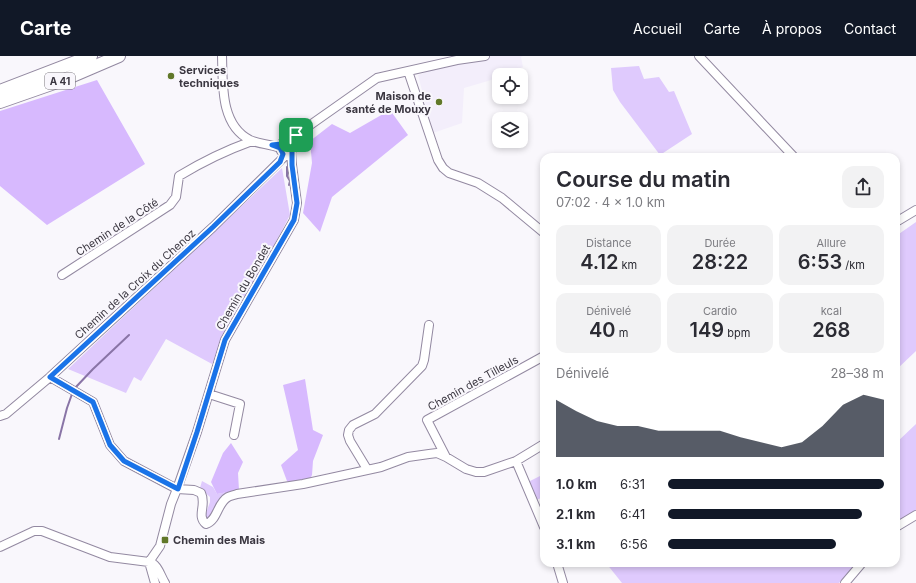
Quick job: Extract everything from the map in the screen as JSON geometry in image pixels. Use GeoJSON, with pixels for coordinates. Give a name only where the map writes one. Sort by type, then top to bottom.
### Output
{"type":"FeatureCollection","features":[{"type":"Feature","properties":{"kind":"highway","name":"A 41"},"geometry":{"type":"LineString","coordinates":[[0,91],[91,56]]}},
{"type":"Feature","properties":{"kind":"highway","name":"A 41"},"geometry":{"type":"LineString","coordinates":[[0,102],[63,80],[120,56]]}},
{"type":"Feature","properties":{"kind":"street"},"geometry":{"type":"LineString","coordinates":[[222,56],[225,102],[228,114],[234,125],[240,133],[252,141],[284,150],[296,135],[377,78],[457,60],[485,56]]}},
{"type":"Feature","properties":{"kind":"street"},"geometry":{"type":"LineString","coordinates":[[699,56],[790,153]]}},
{"type":"Feature","properties":{"kind":"street"},"geometry":{"type":"LineString","coordinates":[[408,71],[438,160],[443,168],[449,173],[478,183],[502,198],[540,230]]}},
{"type":"Feature","properties":{"kind":"street","name":"Chemin de la Côté"},"geometry":{"type":"LineString","coordinates":[[62,275],[170,205],[176,197],[179,176],[230,149],[252,141]]}},
{"type":"Feature","properties":{"kind":"street","name":"Chemin du Bondet"},"geometry":{"type":"LineString","coordinates":[[149,562],[160,546],[171,504],[178,489],[225,340],[294,220],[297,203],[292,165],[284,150]]}},
{"type":"Feature","properties":{"kind":"street","name":"Chemin de la Croix du Chenoz"},"geometry":{"type":"LineString","coordinates":[[0,416],[6,414],[50,377],[213,227],[284,150]]}},
{"type":"Feature","properties":{"kind":"street"},"geometry":{"type":"LineString","coordinates":[[900,220],[916,210]]}},
{"type":"Feature","properties":{"kind":"street"},"geometry":{"type":"LineString","coordinates":[[367,470],[350,441],[348,435],[349,430],[358,422],[375,414],[422,366],[429,325]]}},
{"type":"Feature","properties":{"kind":"street","name":"Chemin des Tilleuls"},"geometry":{"type":"LineString","coordinates":[[446,457],[428,420],[540,358]]}},
{"type":"Feature","properties":{"kind":"street"},"geometry":{"type":"LineString","coordinates":[[50,377],[93,402],[110,445],[124,461],[178,489],[194,490],[202,494],[204,501],[201,518],[206,524],[213,520],[227,497],[237,494],[303,484],[381,467],[418,455],[437,454],[446,457],[466,469],[476,472],[491,470],[516,461],[540,446]]}},
{"type":"Feature","properties":{"kind":"street"},"geometry":{"type":"LineString","coordinates":[[209,394],[240,404],[234,435]]}},
{"type":"Feature","properties":{"kind":"street"},"geometry":{"type":"LineString","coordinates":[[516,461],[540,518]]}},
{"type":"Feature","properties":{"kind":"street"},"geometry":{"type":"LineString","coordinates":[[900,525],[916,515]]}},
{"type":"Feature","properties":{"kind":"street"},"geometry":{"type":"LineString","coordinates":[[0,547],[34,531],[42,531],[110,557],[153,562],[165,583]]}},
{"type":"Feature","properties":{"kind":"street"},"geometry":{"type":"LineString","coordinates":[[149,562],[155,583]]}},
{"type":"Feature","properties":{"kind":"street"},"geometry":{"type":"LineString","coordinates":[[558,567],[563,583]]}},
{"type":"Feature","properties":{"kind":"street"},"geometry":{"type":"LineString","coordinates":[[845,583],[859,567]]}},
{"type":"Feature","properties":{"kind":"shaded area"},"geometry":{"type":"Polygon","coordinates":[[[465,56],[523,56],[521,57],[523,67],[492,68],[492,80],[464,88],[462,123],[433,133],[418,75],[465,56]]]}},
{"type":"Feature","properties":{"kind":"shaded area"},"geometry":{"type":"Polygon","coordinates":[[[639,66],[644,79],[659,77],[669,92],[674,91],[692,134],[663,153],[658,153],[620,102],[613,90],[611,68],[639,66]]]}},
{"type":"Feature","properties":{"kind":"shaded area"},"geometry":{"type":"Polygon","coordinates":[[[97,80],[145,164],[47,225],[0,186],[0,111],[97,80]]]}},
{"type":"Feature","properties":{"kind":"shaded area"},"geometry":{"type":"Polygon","coordinates":[[[390,110],[408,135],[332,197],[320,232],[303,213],[312,163],[310,141],[332,124],[350,133],[390,110]]]}},
{"type":"Feature","properties":{"kind":"shaded area"},"geometry":{"type":"Polygon","coordinates":[[[282,168],[290,215],[212,364],[166,339],[141,381],[134,377],[126,393],[68,369],[282,168]]]}},
{"type":"Feature","properties":{"kind":"shaded area"},"geometry":{"type":"Polygon","coordinates":[[[916,222],[916,351],[900,366],[900,233],[916,222]]]}},
{"type":"Feature","properties":{"kind":"shaded area"},"geometry":{"type":"Polygon","coordinates":[[[305,379],[313,430],[323,435],[313,461],[312,475],[309,481],[290,483],[287,481],[281,465],[298,450],[283,385],[305,379]]]}},
{"type":"Feature","properties":{"kind":"shaded area"},"geometry":{"type":"Polygon","coordinates":[[[916,424],[916,511],[900,520],[900,439],[916,424]]]}},
{"type":"Feature","properties":{"kind":"shaded area"},"geometry":{"type":"Polygon","coordinates":[[[231,443],[243,462],[238,473],[239,490],[217,494],[211,482],[223,453],[231,443]]]}},
{"type":"Feature","properties":{"kind":"shaded area"},"geometry":{"type":"Polygon","coordinates":[[[540,476],[540,498],[536,500],[528,482],[540,476]]]}},
{"type":"Feature","properties":{"kind":"shaded area"},"geometry":{"type":"Polygon","coordinates":[[[202,481],[213,487],[217,494],[227,492],[221,498],[210,517],[207,518],[205,516],[210,502],[210,497],[200,488],[202,481]]]}},
{"type":"Feature","properties":{"kind":"shaded area"},"geometry":{"type":"Polygon","coordinates":[[[609,567],[853,567],[839,583],[622,583],[609,567]]]}},
{"type":"Feature","properties":{"kind":"waterway"},"geometry":{"type":"LineString","coordinates":[[287,167],[287,176],[290,181],[289,185]]}},
{"type":"Feature","properties":{"kind":"waterway"},"geometry":{"type":"LineString","coordinates":[[75,388],[129,335]]}},
{"type":"Feature","properties":{"kind":"waterway"},"geometry":{"type":"LineString","coordinates":[[59,439],[72,394]]}},
{"type":"Feature","properties":{"kind":"place","name":"Services techniques"},"geometry":{"type":"Point","coordinates":[171,76]}},
{"type":"Feature","properties":{"kind":"place","name":"Maison de santé de Mouxy"},"geometry":{"type":"Point","coordinates":[439,102]}},
{"type":"Feature","properties":{"kind":"place","name":"Chemin des Mais"},"geometry":{"type":"Point","coordinates":[165,540]}},
{"type":"Feature","properties":{"kind":"route"},"geometry":{"type":"LineString","coordinates":[[296,135],[292,144],[292,165],[297,203],[294,220],[225,340],[178,489],[124,461],[110,445],[93,402],[50,377],[213,227],[280,162],[283,154],[280,148],[272,145],[281,144],[296,135]]}}]}
